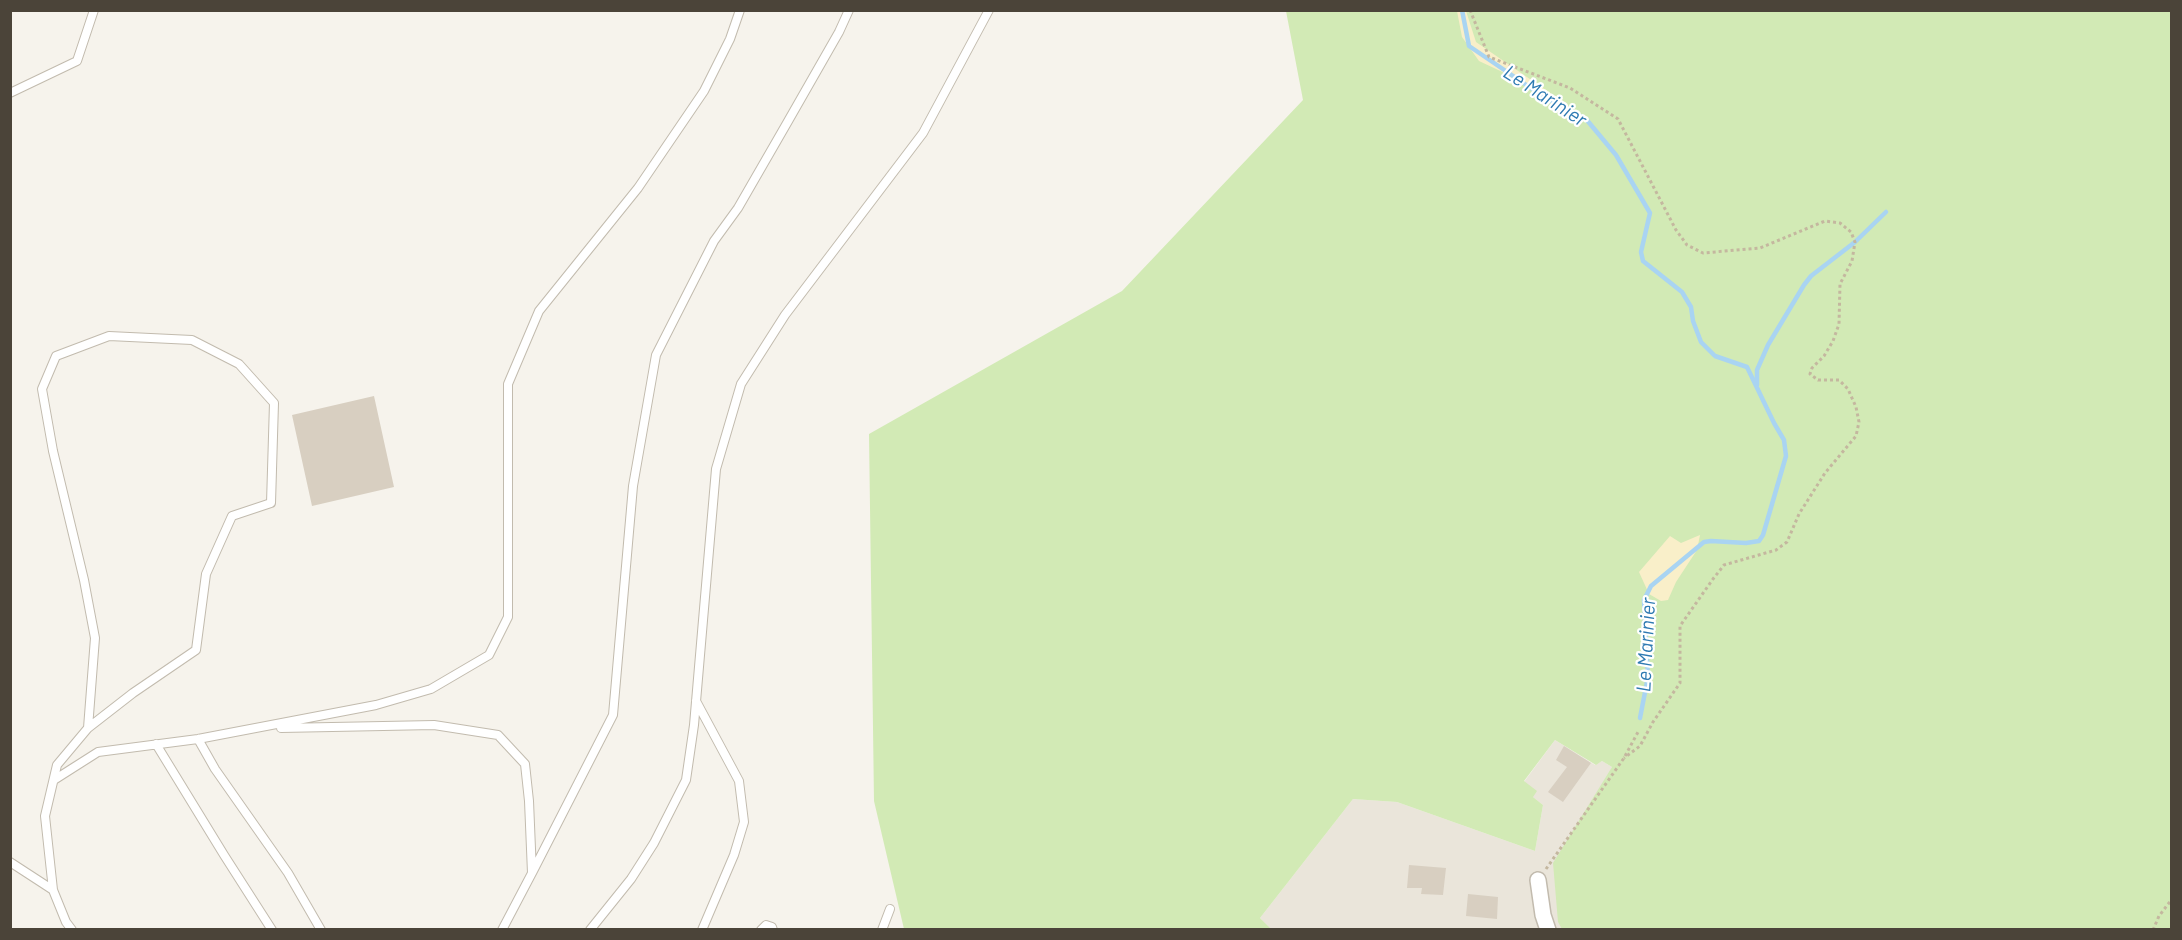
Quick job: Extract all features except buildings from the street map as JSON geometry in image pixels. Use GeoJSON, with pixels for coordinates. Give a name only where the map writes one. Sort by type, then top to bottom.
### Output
{"type":"FeatureCollection","features":[{"type":"Feature","properties":{"kind":"street"},"geometry":{"type":"LineString","coordinates":[[1538,880],[1543,915],[1548,930]]}},
{"type":"Feature","properties":{"kind":"lane"},"geometry":{"type":"LineString","coordinates":[[10,93],[76,61],[94,10]]}},
{"type":"Feature","properties":{"kind":"lane"},"geometry":{"type":"LineString","coordinates":[[54,780],[98,752],[198,739],[376,705],[431,689],[489,655],[508,617],[508,384],[539,310],[638,188],[704,91],[730,39],[740,10]]}},
{"type":"Feature","properties":{"kind":"lane"},"geometry":{"type":"LineString","coordinates":[[501,930],[613,715],[633,486],[656,355],[714,241],[738,208],[788,123],[849,10]]}},
{"type":"Feature","properties":{"kind":"lane"},"geometry":{"type":"LineString","coordinates":[[590,930],[637,870],[654,843],[686,780],[696,701],[716,469],[741,384],[785,315],[923,133],[989,10]]}},
{"type":"Feature","properties":{"kind":"lane"},"geometry":{"type":"LineString","coordinates":[[72,930],[66,922],[53,890],[45,816],[57,765],[88,728],[133,693],[196,650],[206,574],[232,516],[272,503],[274,404],[239,364],[192,340],[109,336],[56,356],[42,389],[53,451],[95,638],[88,728]]}},
{"type":"Feature","properties":{"kind":"lane"},"geometry":{"type":"LineString","coordinates":[[696,701],[739,781],[744,822],[734,855],[702,930]]}},
{"type":"Feature","properties":{"kind":"lane"},"geometry":{"type":"LineString","coordinates":[[259,728],[434,725],[498,735],[525,764],[532,873]]}},
{"type":"Feature","properties":{"kind":"lane"},"geometry":{"type":"LineString","coordinates":[[198,739],[215,769],[288,873],[321,930]]}},
{"type":"Feature","properties":{"kind":"lane"},"geometry":{"type":"LineString","coordinates":[[156,744],[273,930]]}},
{"type":"Feature","properties":{"kind":"lane"},"geometry":{"type":"LineString","coordinates":[[10,862],[53,890]]}},
{"type":"Feature","properties":{"kind":"lane"},"geometry":{"type":"LineString","coordinates":[[882,930],[890,909]]}},
{"type":"Feature","properties":{"kind":"lane"},"geometry":{"type":"LineString","coordinates":[[761,930],[766,925],[773,930]]}},
{"type":"Feature","properties":{"kind":"path"},"geometry":{"type":"LineString","coordinates":[[1470,10],[1489,57],[1570,88],[1618,119],[1676,230],[1687,245],[1703,253],[1760,248],[1825,221],[1840,223],[1851,232],[1855,242],[1852,261],[1840,284],[1839,324],[1824,356],[1809,374],[1818,380],[1839,380],[1848,389],[1856,407],[1859,422],[1856,436],[1825,473],[1799,514],[1787,542],[1776,550],[1724,565],[1713,579],[1680,626],[1680,683],[1653,722],[1640,746],[1624,759]]}},
{"type":"Feature","properties":{"kind":"path"},"geometry":{"type":"LineString","coordinates":[[1538,880],[1624,759],[1638,732]]}},
{"type":"Feature","properties":{"kind":"path"},"geometry":{"type":"LineString","coordinates":[[2153,930],[2159,916],[2172,899]]}},
{"type":"Feature","properties":{"kind":"shaded area"},"geometry":{"type":"Polygon","coordinates":[[[1555,740],[1595,765],[1602,761],[1612,767],[1563,929],[1271,930],[1260,918],[1353,799],[1397,802],[1535,851],[1543,805],[1533,797],[1524,782],[1555,740]]]}},
{"type":"Feature","properties":{"kind":"green space"},"geometry":{"type":"Polygon","coordinates":[[[1286,11],[2171,11],[2171,929],[1562,929],[1558,922],[1553,863],[1612,767],[1602,761],[1596,765],[1555,740],[1524,781],[1537,791],[1533,797],[1543,805],[1535,851],[1397,802],[1353,799],[1260,918],[1271,929],[904,929],[874,801],[869,434],[1122,291],[1303,100],[1286,11]]]}},
{"type":"Feature","properties":{"kind":"sand"},"geometry":{"type":"Polygon","coordinates":[[[1457,11],[1466,11],[1476,42],[1556,97],[1479,61],[1462,37],[1457,11]]]}},
{"type":"Feature","properties":{"kind":"sand"},"geometry":{"type":"Polygon","coordinates":[[[1700,535],[1697,550],[1676,582],[1668,600],[1661,601],[1649,594],[1639,572],[1670,536],[1681,543],[1700,535]]]}},
{"type":"Feature","properties":{"kind":"waterway","name":"Le Marinier"},"geometry":{"type":"LineString","coordinates":[[1462,10],[1469,46],[1544,97],[1586,119],[1616,155],[1650,213],[1641,252],[1643,261],[1682,292],[1691,307],[1693,321],[1701,342],[1715,356],[1747,367],[1784,440],[1786,456],[1763,535],[1759,541],[1704,542],[1651,586],[1644,600],[1648,677],[1640,718]]}},
{"type":"Feature","properties":{"kind":"waterway"},"geometry":{"type":"LineString","coordinates":[[1757,385],[1757,370],[1768,345],[1804,285],[1811,276],[1855,242],[1886,212]]}}]}
